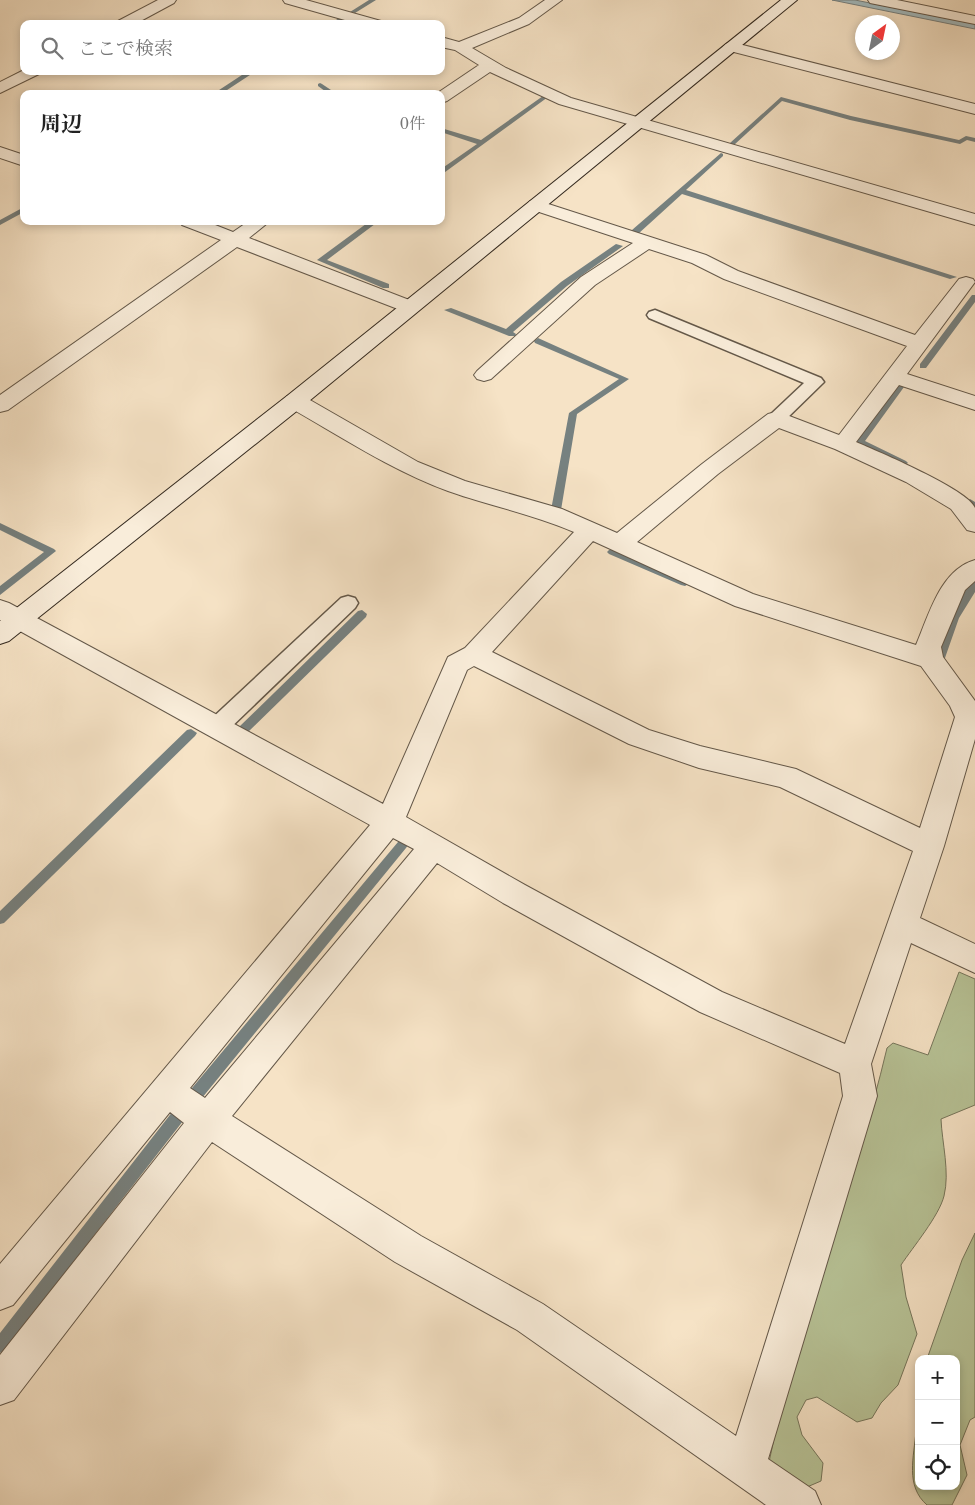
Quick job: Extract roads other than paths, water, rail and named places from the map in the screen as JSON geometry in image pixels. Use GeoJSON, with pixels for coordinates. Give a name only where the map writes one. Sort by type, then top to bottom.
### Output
{"type":"FeatureCollection","features":[{"type":"Feature","properties":{"kind":"street"},"geometry":{"type":"LineString","coordinates":[[131,20],[169,0]]}},
{"type":"Feature","properties":{"kind":"street"},"geometry":{"type":"LineString","coordinates":[[290,0],[362,20]]}},
{"type":"Feature","properties":{"kind":"street"},"geometry":{"type":"LineString","coordinates":[[460,47],[524,20],[555,0]]}},
{"type":"Feature","properties":{"kind":"street"},"geometry":{"type":"LineString","coordinates":[[790,0],[295,401],[7,621],[217,727],[390,821],[514,894],[711,1002],[854,1064]]}},
{"type":"Feature","properties":{"kind":"street"},"geometry":{"type":"LineString","coordinates":[[875,0],[896,2],[975,20]]}},
{"type":"Feature","properties":{"kind":"street"},"geometry":{"type":"LineString","coordinates":[[445,43],[460,47],[490,65],[547,94],[637,123],[975,220]]}},
{"type":"Feature","properties":{"kind":"street"},"geometry":{"type":"LineString","coordinates":[[731,47],[975,109]]}},
{"type":"Feature","properties":{"kind":"street"},"geometry":{"type":"LineString","coordinates":[[445,95],[490,65]]}},
{"type":"Feature","properties":{"kind":"street"},"geometry":{"type":"LineString","coordinates":[[0,88],[25,75]]}},
{"type":"Feature","properties":{"kind":"street"},"geometry":{"type":"LineString","coordinates":[[0,152],[20,160]]}},
{"type":"Feature","properties":{"kind":"street"},"geometry":{"type":"LineString","coordinates":[[536,205],[699,259],[731,275],[920,344]]}},
{"type":"Feature","properties":{"kind":"street"},"geometry":{"type":"LineString","coordinates":[[199,225],[410,307]]}},
{"type":"Feature","properties":{"kind":"street"},"geometry":{"type":"LineString","coordinates":[[0,405],[256,225]]}},
{"type":"Feature","properties":{"kind":"street"},"geometry":{"type":"LineString","coordinates":[[484,375],[588,281],[647,242]]}},
{"type":"Feature","properties":{"kind":"street"},"geometry":{"type":"LineString","coordinates":[[843,444],[972,280]]}},
{"type":"Feature","properties":{"kind":"street"},"geometry":{"type":"LineString","coordinates":[[895,377],[975,404]]}},
{"type":"Feature","properties":{"kind":"street"},"geometry":{"type":"LineString","coordinates":[[295,401],[410,466],[457,486],[554,514],[744,600],[930,659],[968,702],[968,717],[929,846],[854,1064],[860,1096],[746,1467]]}},
{"type":"Feature","properties":{"kind":"street"},"geometry":{"type":"LineString","coordinates":[[620,544],[710,469],[776,419],[843,444],[914,476],[959,504],[975,524]]}},
{"type":"Feature","properties":{"kind":"street"},"geometry":{"type":"LineString","coordinates":[[0,1292],[390,821],[458,664],[474,655],[590,530]]}},
{"type":"Feature","properties":{"kind":"street"},"geometry":{"type":"LineString","coordinates":[[930,659],[928,647],[955,585],[975,568]]}},
{"type":"Feature","properties":{"kind":"street"},"geometry":{"type":"LineString","coordinates":[[474,655],[639,737],[699,757],[786,777],[929,846]]}},
{"type":"Feature","properties":{"kind":"street"},"geometry":{"type":"LineString","coordinates":[[0,1386],[208,1120],[434,846]]}},
{"type":"Feature","properties":{"kind":"street"},"geometry":{"type":"LineString","coordinates":[[901,924],[975,959]]}},
{"type":"Feature","properties":{"kind":"street"},"geometry":{"type":"LineString","coordinates":[[167,1091],[208,1120],[408,1250],[530,1316],[801,1505]]}},
{"type":"Feature","properties":{"kind":"lane"},"geometry":{"type":"LineString","coordinates":[[654,315],[815,382],[776,419]]}},
{"type":"Feature","properties":{"kind":"lane"},"geometry":{"type":"LineString","coordinates":[[217,727],[348,603]]}},
{"type":"Feature","properties":{"kind":"water"},"geometry":{"type":"Polygon","coordinates":[[[832,0],[855,0],[975,24],[975,29],[832,0]]]}},
{"type":"Feature","properties":{"kind":"waterway"},"geometry":{"type":"LineString","coordinates":[[353,12],[373,0]]}},
{"type":"Feature","properties":{"kind":"waterway"},"geometry":{"type":"LineString","coordinates":[[222,90],[247,75]]}},
{"type":"Feature","properties":{"kind":"waterway"},"geometry":{"type":"LineString","coordinates":[[320,85],[328,90]]}},
{"type":"Feature","properties":{"kind":"waterway"},"geometry":{"type":"LineString","coordinates":[[445,170],[545,97]]}},
{"type":"Feature","properties":{"kind":"waterway"},"geometry":{"type":"LineString","coordinates":[[732,144],[781,99],[850,118],[960,142],[966,138],[975,140]]}},
{"type":"Feature","properties":{"kind":"waterway"},"geometry":{"type":"LineString","coordinates":[[445,131],[482,143]]}},
{"type":"Feature","properties":{"kind":"waterway"},"geometry":{"type":"LineString","coordinates":[[635,232],[721,155]]}},
{"type":"Feature","properties":{"kind":"waterway"},"geometry":{"type":"LineString","coordinates":[[681,191],[953,277]]}},
{"type":"Feature","properties":{"kind":"waterway"},"geometry":{"type":"LineString","coordinates":[[0,223],[20,211]]}},
{"type":"Feature","properties":{"kind":"waterway"},"geometry":{"type":"LineString","coordinates":[[369,225],[321,260],[386,286]]}},
{"type":"Feature","properties":{"kind":"waterway"},"geometry":{"type":"LineString","coordinates":[[508,332],[564,284],[619,246]]}},
{"type":"Feature","properties":{"kind":"waterway"},"geometry":{"type":"LineString","coordinates":[[923,366],[975,297]]}},
{"type":"Feature","properties":{"kind":"waterway"},"geometry":{"type":"LineString","coordinates":[[448,310],[512,334]]}},
{"type":"Feature","properties":{"kind":"waterway"},"geometry":{"type":"LineString","coordinates":[[538,341],[625,379],[573,413],[556,510]]}},
{"type":"Feature","properties":{"kind":"waterway"},"geometry":{"type":"LineString","coordinates":[[900,387],[860,442],[903,463]]}},
{"type":"Feature","properties":{"kind":"waterway"},"geometry":{"type":"LineString","coordinates":[[970,502],[975,508]]}},
{"type":"Feature","properties":{"kind":"waterway"},"geometry":{"type":"LineString","coordinates":[[0,526],[51,551],[0,591]]}},
{"type":"Feature","properties":{"kind":"waterway"},"geometry":{"type":"LineString","coordinates":[[612,552],[685,583]]}},
{"type":"Feature","properties":{"kind":"waterway"},"geometry":{"type":"LineString","coordinates":[[941,655],[954,618],[968,593],[975,585]]}},
{"type":"Feature","properties":{"kind":"waterway"},"geometry":{"type":"LineString","coordinates":[[243,730],[362,614]]}},
{"type":"Feature","properties":{"kind":"waterway"},"geometry":{"type":"LineString","coordinates":[[0,919],[191,733]]}},
{"type":"Feature","properties":{"kind":"waterway"},"geometry":{"type":"LineString","coordinates":[[197,1093],[402,845]]}},
{"type":"Feature","properties":{"kind":"waterway"},"geometry":{"type":"LineString","coordinates":[[0,1345],[178,1116]]}}]}
